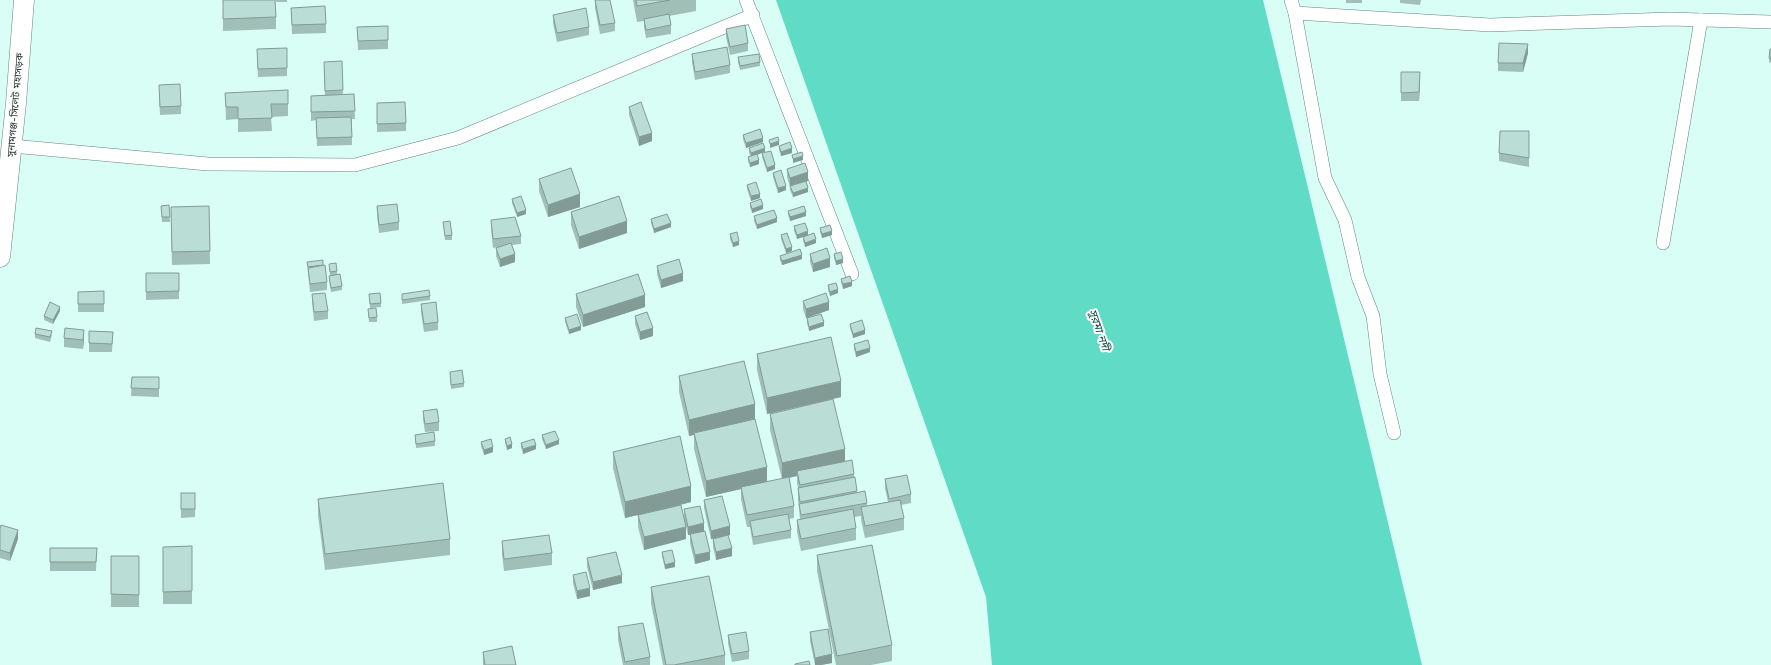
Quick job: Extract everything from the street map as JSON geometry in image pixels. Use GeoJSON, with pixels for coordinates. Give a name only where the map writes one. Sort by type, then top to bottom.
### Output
{"type":"FeatureCollection","features":[{"type":"Feature","properties":{"kind":"main road","name":"সুনামগঞ্জ-সিলেট মহাসড়ক"},"geometry":{"type":"LineString","coordinates":[[0,257],[12,146],[24,0]]}},
{"type":"Feature","properties":{"kind":"street"},"geometry":{"type":"LineString","coordinates":[[746,0],[852,274]]}},
{"type":"Feature","properties":{"kind":"street"},"geometry":{"type":"LineString","coordinates":[[1291,0],[1295,13],[1325,178],[1345,220],[1358,277],[1374,316],[1380,374],[1394,433]]}},
{"type":"Feature","properties":{"kind":"street"},"geometry":{"type":"LineString","coordinates":[[1295,13],[1490,26],[1670,19],[1771,22]]}},
{"type":"Feature","properties":{"kind":"street"},"geometry":{"type":"LineString","coordinates":[[12,146],[208,164],[355,165],[458,138],[753,15]]}},
{"type":"Feature","properties":{"kind":"street"},"geometry":{"type":"LineString","coordinates":[[1664,243],[1701,20]]}},
{"type":"Feature","properties":{"kind":"water","name":"সুরমা নদী"},"geometry":{"type":"Polygon","coordinates":[[[776,0],[1263,0],[1422,665],[992,665],[986,597],[776,0]]]}},
{"type":"Feature","properties":{"kind":"building"},"geometry":{"type":"Polygon","coordinates":[[[223,0],[275,0],[276,17],[223,19],[223,0]]]}},
{"type":"Feature","properties":{"kind":"building"},"geometry":{"type":"Polygon","coordinates":[[[595,0],[610,0],[615,23],[600,25],[595,0]]]}},
{"type":"Feature","properties":{"kind":"building"},"geometry":{"type":"Polygon","coordinates":[[[636,0],[670,0],[637,6],[636,0]]]}},
{"type":"Feature","properties":{"kind":"building"},"geometry":{"type":"Polygon","coordinates":[[[325,6],[326,24],[292,25],[291,8],[325,6]]]}},
{"type":"Feature","properties":{"kind":"building"},"geometry":{"type":"Polygon","coordinates":[[[586,8],[589,27],[557,33],[553,15],[586,8]]]}},
{"type":"Feature","properties":{"kind":"building"},"geometry":{"type":"Polygon","coordinates":[[[669,14],[671,25],[646,30],[644,19],[669,14]]]}},
{"type":"Feature","properties":{"kind":"building"},"geometry":{"type":"Polygon","coordinates":[[[745,25],[748,43],[730,47],[726,29],[745,25]]]}},
{"type":"Feature","properties":{"kind":"building"},"geometry":{"type":"Polygon","coordinates":[[[388,26],[388,40],[358,41],[357,27],[388,26]]]}},
{"type":"Feature","properties":{"kind":"building"},"geometry":{"type":"Polygon","coordinates":[[[1499,43],[1528,44],[1523,63],[1498,63],[1499,43]]]}},
{"type":"Feature","properties":{"kind":"building"},"geometry":{"type":"Polygon","coordinates":[[[727,47],[730,65],[695,72],[692,54],[727,47]]]}},
{"type":"Feature","properties":{"kind":"building"},"geometry":{"type":"Polygon","coordinates":[[[287,48],[287,68],[258,69],[257,49],[287,48]]]}},
{"type":"Feature","properties":{"kind":"building"},"geometry":{"type":"Polygon","coordinates":[[[1771,49],[1771,59],[1769,58],[1771,49]]]}},
{"type":"Feature","properties":{"kind":"building"},"geometry":{"type":"Polygon","coordinates":[[[759,54],[760,62],[740,66],[738,57],[759,54]]]}},
{"type":"Feature","properties":{"kind":"building"},"geometry":{"type":"Polygon","coordinates":[[[342,61],[343,90],[325,91],[324,62],[342,61]]]}},
{"type":"Feature","properties":{"kind":"building"},"geometry":{"type":"Polygon","coordinates":[[[1401,72],[1420,72],[1419,92],[1401,93],[1401,72]]]}},
{"type":"Feature","properties":{"kind":"building"},"geometry":{"type":"Polygon","coordinates":[[[180,84],[181,106],[160,107],[159,85],[180,84]]]}},
{"type":"Feature","properties":{"kind":"building"},"geometry":{"type":"Polygon","coordinates":[[[288,90],[288,104],[271,104],[272,118],[238,119],[238,107],[226,107],[225,93],[288,90]]]}},
{"type":"Feature","properties":{"kind":"building"},"geometry":{"type":"Polygon","coordinates":[[[354,94],[355,111],[311,112],[311,96],[354,94]]]}},
{"type":"Feature","properties":{"kind":"building"},"geometry":{"type":"Polygon","coordinates":[[[405,102],[406,123],[377,124],[377,103],[405,102]]]}},
{"type":"Feature","properties":{"kind":"building"},"geometry":{"type":"Polygon","coordinates":[[[641,102],[652,133],[639,137],[629,107],[641,102]]]}},
{"type":"Feature","properties":{"kind":"building"},"geometry":{"type":"Polygon","coordinates":[[[351,117],[352,137],[317,138],[316,118],[351,117]]]}},
{"type":"Feature","properties":{"kind":"building"},"geometry":{"type":"Polygon","coordinates":[[[760,129],[763,138],[746,143],[743,135],[760,129]]]}},
{"type":"Feature","properties":{"kind":"building"},"geometry":{"type":"Polygon","coordinates":[[[1500,131],[1529,131],[1529,158],[1499,153],[1500,131]]]}},
{"type":"Feature","properties":{"kind":"building"},"geometry":{"type":"Polygon","coordinates":[[[778,137],[779,141],[770,144],[769,140],[778,137]]]}},
{"type":"Feature","properties":{"kind":"building"},"geometry":{"type":"Polygon","coordinates":[[[790,142],[792,148],[781,152],[779,146],[790,142]]]}},
{"type":"Feature","properties":{"kind":"building"},"geometry":{"type":"Polygon","coordinates":[[[763,143],[765,148],[751,153],[749,148],[763,143]]]}},
{"type":"Feature","properties":{"kind":"building"},"geometry":{"type":"Polygon","coordinates":[[[771,151],[775,165],[767,168],[762,153],[771,151]]]}},
{"type":"Feature","properties":{"kind":"building"},"geometry":{"type":"Polygon","coordinates":[[[802,152],[803,156],[793,159],[792,155],[802,152]]]}},
{"type":"Feature","properties":{"kind":"building"},"geometry":{"type":"Polygon","coordinates":[[[757,154],[759,160],[750,163],[748,157],[757,154]]]}},
{"type":"Feature","properties":{"kind":"building"},"geometry":{"type":"Polygon","coordinates":[[[805,163],[808,172],[790,178],[787,169],[805,163]]]}},
{"type":"Feature","properties":{"kind":"building"},"geometry":{"type":"Polygon","coordinates":[[[571,168],[580,194],[548,205],[539,179],[571,168]]]}},
{"type":"Feature","properties":{"kind":"building"},"geometry":{"type":"Polygon","coordinates":[[[781,170],[786,186],[778,188],[773,173],[781,170]]]}},
{"type":"Feature","properties":{"kind":"building"},"geometry":{"type":"Polygon","coordinates":[[[806,181],[808,188],[793,193],[790,186],[806,181]]]}},
{"type":"Feature","properties":{"kind":"building"},"geometry":{"type":"Polygon","coordinates":[[[756,182],[760,194],[751,196],[747,185],[756,182]]]}},
{"type":"Feature","properties":{"kind":"building"},"geometry":{"type":"Polygon","coordinates":[[[521,196],[526,210],[517,213],[512,199],[521,196]]]}},
{"type":"Feature","properties":{"kind":"building"},"geometry":{"type":"Polygon","coordinates":[[[619,196],[627,221],[579,237],[571,212],[619,196]]]}},
{"type":"Feature","properties":{"kind":"building"},"geometry":{"type":"Polygon","coordinates":[[[761,199],[763,205],[752,209],[750,203],[761,199]]]}},
{"type":"Feature","properties":{"kind":"building"},"geometry":{"type":"Polygon","coordinates":[[[397,204],[399,222],[379,225],[377,206],[397,204]]]}},
{"type":"Feature","properties":{"kind":"building"},"geometry":{"type":"Polygon","coordinates":[[[169,205],[170,217],[162,217],[161,206],[169,205]]]}},
{"type":"Feature","properties":{"kind":"building"},"geometry":{"type":"Polygon","coordinates":[[[209,206],[210,251],[172,252],[171,207],[209,206]]]}},
{"type":"Feature","properties":{"kind":"building"},"geometry":{"type":"Polygon","coordinates":[[[804,206],[806,212],[790,217],[788,211],[804,206]]]}},
{"type":"Feature","properties":{"kind":"building"},"geometry":{"type":"Polygon","coordinates":[[[774,210],[777,218],[757,225],[754,216],[774,210]]]}},
{"type":"Feature","properties":{"kind":"building"},"geometry":{"type":"Polygon","coordinates":[[[667,214],[671,223],[654,229],[651,219],[667,214]]]}},
{"type":"Feature","properties":{"kind":"building"},"geometry":{"type":"Polygon","coordinates":[[[515,217],[521,236],[493,239],[491,220],[515,217]]]}},
{"type":"Feature","properties":{"kind":"building"},"geometry":{"type":"Polygon","coordinates":[[[450,221],[452,235],[445,236],[443,222],[450,221]]]}},
{"type":"Feature","properties":{"kind":"building"},"geometry":{"type":"Polygon","coordinates":[[[805,223],[808,231],[797,235],[794,226],[805,223]]]}},
{"type":"Feature","properties":{"kind":"building"},"geometry":{"type":"Polygon","coordinates":[[[830,225],[832,231],[822,234],[820,228],[830,225]]]}},
{"type":"Feature","properties":{"kind":"building"},"geometry":{"type":"Polygon","coordinates":[[[737,232],[739,241],[733,243],[730,234],[737,232]]]}},
{"type":"Feature","properties":{"kind":"building"},"geometry":{"type":"Polygon","coordinates":[[[787,233],[792,247],[786,249],[781,235],[787,233]]]}},
{"type":"Feature","properties":{"kind":"building"},"geometry":{"type":"Polygon","coordinates":[[[814,233],[816,239],[805,243],[803,237],[814,233]]]}},
{"type":"Feature","properties":{"kind":"building"},"geometry":{"type":"Polygon","coordinates":[[[511,243],[515,254],[500,259],[496,248],[511,243]]]}},
{"type":"Feature","properties":{"kind":"building"},"geometry":{"type":"Polygon","coordinates":[[[827,248],[830,258],[813,264],[810,254],[827,248]]]}},
{"type":"Feature","properties":{"kind":"building"},"geometry":{"type":"Polygon","coordinates":[[[800,249],[802,255],[782,261],[780,256],[800,249]]]}},
{"type":"Feature","properties":{"kind":"building"},"geometry":{"type":"Polygon","coordinates":[[[841,252],[843,259],[836,261],[834,254],[841,252]]]}},
{"type":"Feature","properties":{"kind":"building"},"geometry":{"type":"Polygon","coordinates":[[[679,259],[683,273],[661,280],[657,266],[679,259]]]}},
{"type":"Feature","properties":{"kind":"building"},"geometry":{"type":"Polygon","coordinates":[[[323,260],[323,265],[308,267],[307,262],[323,260]]]}},
{"type":"Feature","properties":{"kind":"building"},"geometry":{"type":"Polygon","coordinates":[[[336,263],[337,271],[330,272],[329,264],[336,263]]]}},
{"type":"Feature","properties":{"kind":"building"},"geometry":{"type":"Polygon","coordinates":[[[325,265],[327,282],[310,284],[308,268],[325,265]]]}},
{"type":"Feature","properties":{"kind":"building"},"geometry":{"type":"Polygon","coordinates":[[[146,273],[179,273],[179,291],[146,292],[146,273]]]}},
{"type":"Feature","properties":{"kind":"building"},"geometry":{"type":"Polygon","coordinates":[[[340,274],[342,286],[331,288],[329,276],[340,274]]]}},
{"type":"Feature","properties":{"kind":"building"},"geometry":{"type":"Polygon","coordinates":[[[638,274],[645,295],[583,315],[576,294],[638,274]]]}},
{"type":"Feature","properties":{"kind":"building"},"geometry":{"type":"Polygon","coordinates":[[[850,276],[852,282],[843,284],[841,279],[850,276]]]}},
{"type":"Feature","properties":{"kind":"building"},"geometry":{"type":"Polygon","coordinates":[[[836,283],[838,289],[830,292],[828,285],[836,283]]]}},
{"type":"Feature","properties":{"kind":"building"},"geometry":{"type":"Polygon","coordinates":[[[429,290],[430,296],[402,300],[402,294],[429,290]]]}},
{"type":"Feature","properties":{"kind":"building"},"geometry":{"type":"Polygon","coordinates":[[[104,291],[104,304],[78,304],[78,292],[104,291]]]}},
{"type":"Feature","properties":{"kind":"building"},"geometry":{"type":"Polygon","coordinates":[[[325,293],[328,311],[314,312],[312,294],[325,293]]]}},
{"type":"Feature","properties":{"kind":"building"},"geometry":{"type":"Polygon","coordinates":[[[380,293],[381,303],[370,304],[369,294],[380,293]]]}},
{"type":"Feature","properties":{"kind":"building"},"geometry":{"type":"Polygon","coordinates":[[[826,293],[829,302],[806,309],[803,301],[826,293]]]}},
{"type":"Feature","properties":{"kind":"building"},"geometry":{"type":"Polygon","coordinates":[[[50,302],[60,307],[53,320],[44,316],[50,302]]]}},
{"type":"Feature","properties":{"kind":"building"},"geometry":{"type":"Polygon","coordinates":[[[436,302],[438,322],[424,324],[421,304],[436,302]]]}},
{"type":"Feature","properties":{"kind":"building"},"geometry":{"type":"Polygon","coordinates":[[[376,308],[377,317],[369,318],[368,309],[376,308]]]}},
{"type":"Feature","properties":{"kind":"building"},"geometry":{"type":"Polygon","coordinates":[[[647,312],[653,328],[640,332],[635,316],[647,312]]]}},
{"type":"Feature","properties":{"kind":"building"},"geometry":{"type":"Polygon","coordinates":[[[577,314],[581,326],[569,330],[565,318],[577,314]]]}},
{"type":"Feature","properties":{"kind":"building"},"geometry":{"type":"Polygon","coordinates":[[[821,314],[824,322],[809,327],[807,318],[821,314]]]}},
{"type":"Feature","properties":{"kind":"building"},"geometry":{"type":"Polygon","coordinates":[[[862,320],[865,330],[853,334],[850,324],[862,320]]]}},
{"type":"Feature","properties":{"kind":"building"},"geometry":{"type":"Polygon","coordinates":[[[36,328],[52,331],[50,337],[35,334],[36,328]]]}},
{"type":"Feature","properties":{"kind":"building"},"geometry":{"type":"Polygon","coordinates":[[[65,328],[84,330],[83,340],[64,338],[65,328]]]}},
{"type":"Feature","properties":{"kind":"building"},"geometry":{"type":"Polygon","coordinates":[[[89,331],[113,332],[112,344],[89,343],[89,331]]]}},
{"type":"Feature","properties":{"kind":"building"},"geometry":{"type":"Polygon","coordinates":[[[831,337],[841,381],[767,398],[757,354],[831,337]]]}},
{"type":"Feature","properties":{"kind":"building"},"geometry":{"type":"Polygon","coordinates":[[[868,340],[870,348],[856,352],[854,344],[868,340]]]}},
{"type":"Feature","properties":{"kind":"building"},"geometry":{"type":"Polygon","coordinates":[[[744,361],[755,404],[689,420],[679,376],[744,361]]]}},
{"type":"Feature","properties":{"kind":"building"},"geometry":{"type":"Polygon","coordinates":[[[462,370],[464,383],[451,385],[450,372],[462,370]]]}},
{"type":"Feature","properties":{"kind":"building"},"geometry":{"type":"Polygon","coordinates":[[[132,377],[159,377],[159,389],[131,388],[132,377]]]}},
{"type":"Feature","properties":{"kind":"building"},"geometry":{"type":"Polygon","coordinates":[[[833,399],[845,449],[782,463],[770,414],[833,399]]]}},
{"type":"Feature","properties":{"kind":"building"},"geometry":{"type":"Polygon","coordinates":[[[437,409],[439,422],[425,424],[423,411],[437,409]]]}},
{"type":"Feature","properties":{"kind":"building"},"geometry":{"type":"Polygon","coordinates":[[[755,419],[767,467],[706,481],[694,433],[755,419]]]}},
{"type":"Feature","properties":{"kind":"building"},"geometry":{"type":"Polygon","coordinates":[[[555,431],[559,440],[546,445],[542,435],[555,431]]]}},
{"type":"Feature","properties":{"kind":"building"},"geometry":{"type":"Polygon","coordinates":[[[434,432],[435,441],[416,444],[415,435],[434,432]]]}},
{"type":"Feature","properties":{"kind":"building"},"geometry":{"type":"Polygon","coordinates":[[[680,436],[691,486],[625,502],[613,452],[680,436]]]}},
{"type":"Feature","properties":{"kind":"building"},"geometry":{"type":"Polygon","coordinates":[[[510,437],[512,444],[507,446],[505,439],[510,437]]]}},
{"type":"Feature","properties":{"kind":"building"},"geometry":{"type":"Polygon","coordinates":[[[491,439],[493,447],[484,450],[481,442],[491,439]]]}},
{"type":"Feature","properties":{"kind":"building"},"geometry":{"type":"Polygon","coordinates":[[[534,439],[536,445],[523,449],[521,443],[534,439]]]}},
{"type":"Feature","properties":{"kind":"building"},"geometry":{"type":"Polygon","coordinates":[[[852,460],[854,474],[800,485],[797,471],[852,460]]]}},
{"type":"Feature","properties":{"kind":"building"},"geometry":{"type":"Polygon","coordinates":[[[907,475],[911,494],[889,499],[885,479],[907,475]]]}},
{"type":"Feature","properties":{"kind":"building"},"geometry":{"type":"Polygon","coordinates":[[[789,477],[794,506],[747,515],[741,487],[789,477]]]}},
{"type":"Feature","properties":{"kind":"building"},"geometry":{"type":"Polygon","coordinates":[[[855,477],[857,491],[800,502],[798,488],[855,477]]]}},
{"type":"Feature","properties":{"kind":"building"},"geometry":{"type":"Polygon","coordinates":[[[443,483],[450,539],[325,554],[318,499],[443,483]]]}},
{"type":"Feature","properties":{"kind":"building"},"geometry":{"type":"Polygon","coordinates":[[[865,491],[867,503],[801,515],[799,504],[865,491]]]}},
{"type":"Feature","properties":{"kind":"building"},"geometry":{"type":"Polygon","coordinates":[[[181,493],[195,493],[195,509],[181,509],[181,493]]]}},
{"type":"Feature","properties":{"kind":"building"},"geometry":{"type":"Polygon","coordinates":[[[722,496],[730,526],[711,531],[704,500],[722,496]]]}},
{"type":"Feature","properties":{"kind":"building"},"geometry":{"type":"Polygon","coordinates":[[[900,500],[904,518],[865,526],[861,507],[900,500]]]}},
{"type":"Feature","properties":{"kind":"building"},"geometry":{"type":"Polygon","coordinates":[[[681,505],[686,527],[644,537],[638,515],[681,505]]]}},
{"type":"Feature","properties":{"kind":"building"},"geometry":{"type":"Polygon","coordinates":[[[700,506],[704,523],[688,527],[684,509],[700,506]]]}},
{"type":"Feature","properties":{"kind":"building"},"geometry":{"type":"Polygon","coordinates":[[[853,509],[856,528],[801,539],[797,520],[853,509]]]}},
{"type":"Feature","properties":{"kind":"building"},"geometry":{"type":"Polygon","coordinates":[[[788,514],[791,530],[753,537],[750,521],[788,514]]]}},
{"type":"Feature","properties":{"kind":"building"},"geometry":{"type":"Polygon","coordinates":[[[1,525],[18,530],[10,553],[0,550],[1,525]]]}},
{"type":"Feature","properties":{"kind":"building"},"geometry":{"type":"Polygon","coordinates":[[[705,531],[710,552],[695,555],[690,534],[705,531]]]}},
{"type":"Feature","properties":{"kind":"building"},"geometry":{"type":"Polygon","coordinates":[[[549,535],[552,553],[504,559],[502,541],[549,535]]]}},
{"type":"Feature","properties":{"kind":"building"},"geometry":{"type":"Polygon","coordinates":[[[728,535],[732,548],[716,552],[713,539],[728,535]]]}},
{"type":"Feature","properties":{"kind":"building"},"geometry":{"type":"Polygon","coordinates":[[[872,545],[892,645],[837,656],[817,555],[872,545]]]}},
{"type":"Feature","properties":{"kind":"building"},"geometry":{"type":"Polygon","coordinates":[[[192,546],[192,591],[163,592],[163,547],[192,546]]]}},
{"type":"Feature","properties":{"kind":"building"},"geometry":{"type":"Polygon","coordinates":[[[50,548],[97,548],[96,562],[50,562],[50,548]]]}},
{"type":"Feature","properties":{"kind":"building"},"geometry":{"type":"Polygon","coordinates":[[[672,550],[675,562],[665,565],[662,552],[672,550]]]}},
{"type":"Feature","properties":{"kind":"building"},"geometry":{"type":"Polygon","coordinates":[[[616,552],[622,575],[593,582],[587,558],[616,552]]]}},
{"type":"Feature","properties":{"kind":"building"},"geometry":{"type":"Polygon","coordinates":[[[111,556],[139,556],[139,595],[111,594],[111,556]]]}},
{"type":"Feature","properties":{"kind":"building"},"geometry":{"type":"Polygon","coordinates":[[[586,572],[590,588],[577,591],[573,575],[586,572]]]}},
{"type":"Feature","properties":{"kind":"building"},"geometry":{"type":"Polygon","coordinates":[[[709,576],[725,655],[674,665],[666,665],[651,587],[709,576]]]}},
{"type":"Feature","properties":{"kind":"building"},"geometry":{"type":"Polygon","coordinates":[[[643,623],[650,657],[625,662],[618,627],[643,623]]]}},
{"type":"Feature","properties":{"kind":"building"},"geometry":{"type":"Polygon","coordinates":[[[828,629],[832,654],[815,658],[810,632],[828,629]]]}},
{"type":"Feature","properties":{"kind":"building"},"geometry":{"type":"Polygon","coordinates":[[[746,632],[749,651],[732,654],[728,635],[746,632]]]}},
{"type":"Feature","properties":{"kind":"building"},"geometry":{"type":"Polygon","coordinates":[[[512,646],[516,665],[485,665],[483,652],[512,646]]]}},
{"type":"Feature","properties":{"kind":"building"},"geometry":{"type":"Polygon","coordinates":[[[809,661],[810,665],[795,665],[795,664],[809,661]]]}}]}
